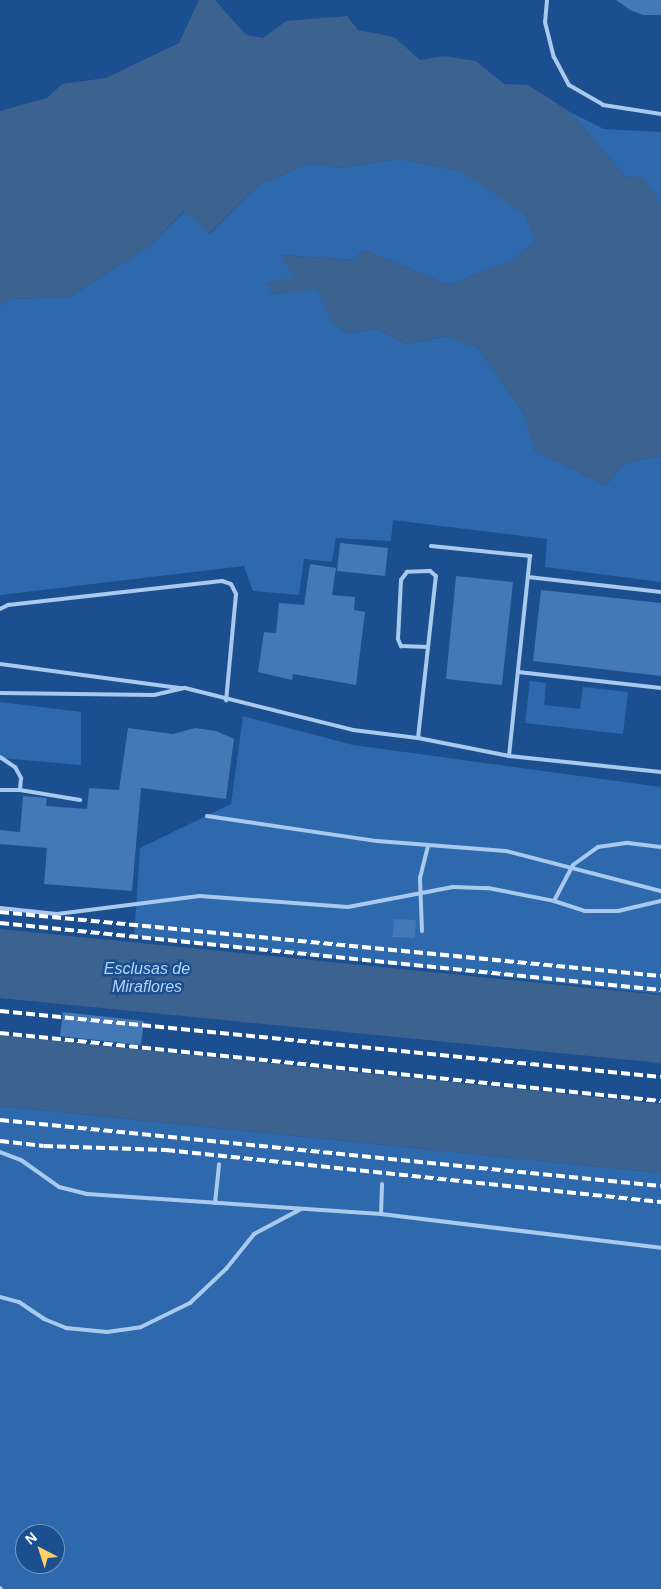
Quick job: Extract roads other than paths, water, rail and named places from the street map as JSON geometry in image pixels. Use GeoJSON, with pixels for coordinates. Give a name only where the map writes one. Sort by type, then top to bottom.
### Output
{"type":"FeatureCollection","features":[{"type":"Feature","properties":{"kind":"lane"},"geometry":{"type":"LineString","coordinates":[[547,0],[545,22],[552,48],[569,85],[603,105],[661,114]]}},
{"type":"Feature","properties":{"kind":"lane"},"geometry":{"type":"LineString","coordinates":[[431,546],[530,556],[509,756]]}},
{"type":"Feature","properties":{"kind":"lane"},"geometry":{"type":"LineString","coordinates":[[418,738],[436,576],[430,571],[407,572],[401,580],[398,639],[401,646],[428,647]]}},
{"type":"Feature","properties":{"kind":"lane"},"geometry":{"type":"LineString","coordinates":[[528,577],[661,592]]}},
{"type":"Feature","properties":{"kind":"lane"},"geometry":{"type":"LineString","coordinates":[[0,609],[8,605],[212,582],[231,584],[236,594],[226,701]]}},
{"type":"Feature","properties":{"kind":"lane"},"geometry":{"type":"LineString","coordinates":[[0,664],[185,688],[226,701],[353,730],[418,738],[509,756],[661,772]]}},
{"type":"Feature","properties":{"kind":"lane"},"geometry":{"type":"LineString","coordinates":[[518,672],[661,688]]}},
{"type":"Feature","properties":{"kind":"lane"},"geometry":{"type":"LineString","coordinates":[[0,693],[154,695],[185,688]]}},
{"type":"Feature","properties":{"kind":"lane"},"geometry":{"type":"LineString","coordinates":[[0,757],[15,767],[21,778],[20,790]]}},
{"type":"Feature","properties":{"kind":"lane"},"geometry":{"type":"LineString","coordinates":[[0,790],[20,790],[80,800]]}},
{"type":"Feature","properties":{"kind":"lane"},"geometry":{"type":"LineString","coordinates":[[207,816],[428,847],[506,851],[573,865],[661,890]]}},
{"type":"Feature","properties":{"kind":"lane"},"geometry":{"type":"LineString","coordinates":[[554,901],[573,865],[598,846],[628,843],[661,847]]}},
{"type":"Feature","properties":{"kind":"lane"},"geometry":{"type":"LineString","coordinates":[[422,931],[420,878],[428,847]]}},
{"type":"Feature","properties":{"kind":"lane"},"geometry":{"type":"LineString","coordinates":[[0,908],[58,914],[200,896],[348,906],[453,887],[488,888],[554,901],[585,911],[618,911],[661,901]]}},
{"type":"Feature","properties":{"kind":"lane"},"geometry":{"type":"LineString","coordinates":[[0,1152],[21,1160],[46,1179],[73,1192],[380,1214],[661,1248]]}},
{"type":"Feature","properties":{"kind":"lane"},"geometry":{"type":"LineString","coordinates":[[215,1203],[219,1164]]}},
{"type":"Feature","properties":{"kind":"lane"},"geometry":{"type":"LineString","coordinates":[[380,1214],[382,1184]]}},
{"type":"Feature","properties":{"kind":"lane"},"geometry":{"type":"LineString","coordinates":[[0,1297],[20,1302],[44,1319],[66,1328],[106,1332],[141,1327],[190,1303],[226,1269],[254,1234],[303,1208]]}},
{"type":"Feature","properties":{"kind":"water"},"geometry":{"type":"Polygon","coordinates":[[[199,0],[215,0],[246,35],[263,38],[286,21],[347,16],[358,30],[394,37],[420,60],[444,56],[476,61],[504,84],[528,85],[570,112],[625,176],[643,178],[661,205],[661,456],[625,463],[606,485],[535,451],[524,414],[478,348],[446,336],[406,344],[378,329],[348,333],[333,323],[316,289],[272,294],[267,283],[295,277],[281,255],[353,260],[364,250],[449,285],[511,261],[536,241],[525,215],[460,171],[399,159],[339,168],[310,163],[258,185],[209,234],[184,211],[151,245],[70,297],[9,299],[0,306],[0,111],[47,98],[62,84],[106,78],[179,43],[199,0]]]}},
{"type":"Feature","properties":{"kind":"water","name":"Esclusas de Miraflores"},"geometry":{"type":"Polygon","coordinates":[[[0,929],[661,995],[661,1063],[0,998],[0,929]]]}},
{"type":"Feature","properties":{"kind":"water"},"geometry":{"type":"Polygon","coordinates":[[[0,1035],[661,1104],[661,1173],[0,1106],[0,1035]]]}},
{"type":"Feature","properties":{"kind":"railway"},"geometry":{"type":"LineString","coordinates":[[0,912],[661,976]]}},
{"type":"Feature","properties":{"kind":"railway"},"geometry":{"type":"LineString","coordinates":[[0,923],[661,990]]}},
{"type":"Feature","properties":{"kind":"railway"},"geometry":{"type":"LineString","coordinates":[[0,1011],[661,1077]]}},
{"type":"Feature","properties":{"kind":"railway"},"geometry":{"type":"LineString","coordinates":[[0,1033],[661,1101]]}},
{"type":"Feature","properties":{"kind":"railway"},"geometry":{"type":"LineString","coordinates":[[0,1120],[661,1186]]}},
{"type":"Feature","properties":{"kind":"railway"},"geometry":{"type":"LineString","coordinates":[[0,1141],[44,1146],[166,1150],[661,1202]]}}]}
